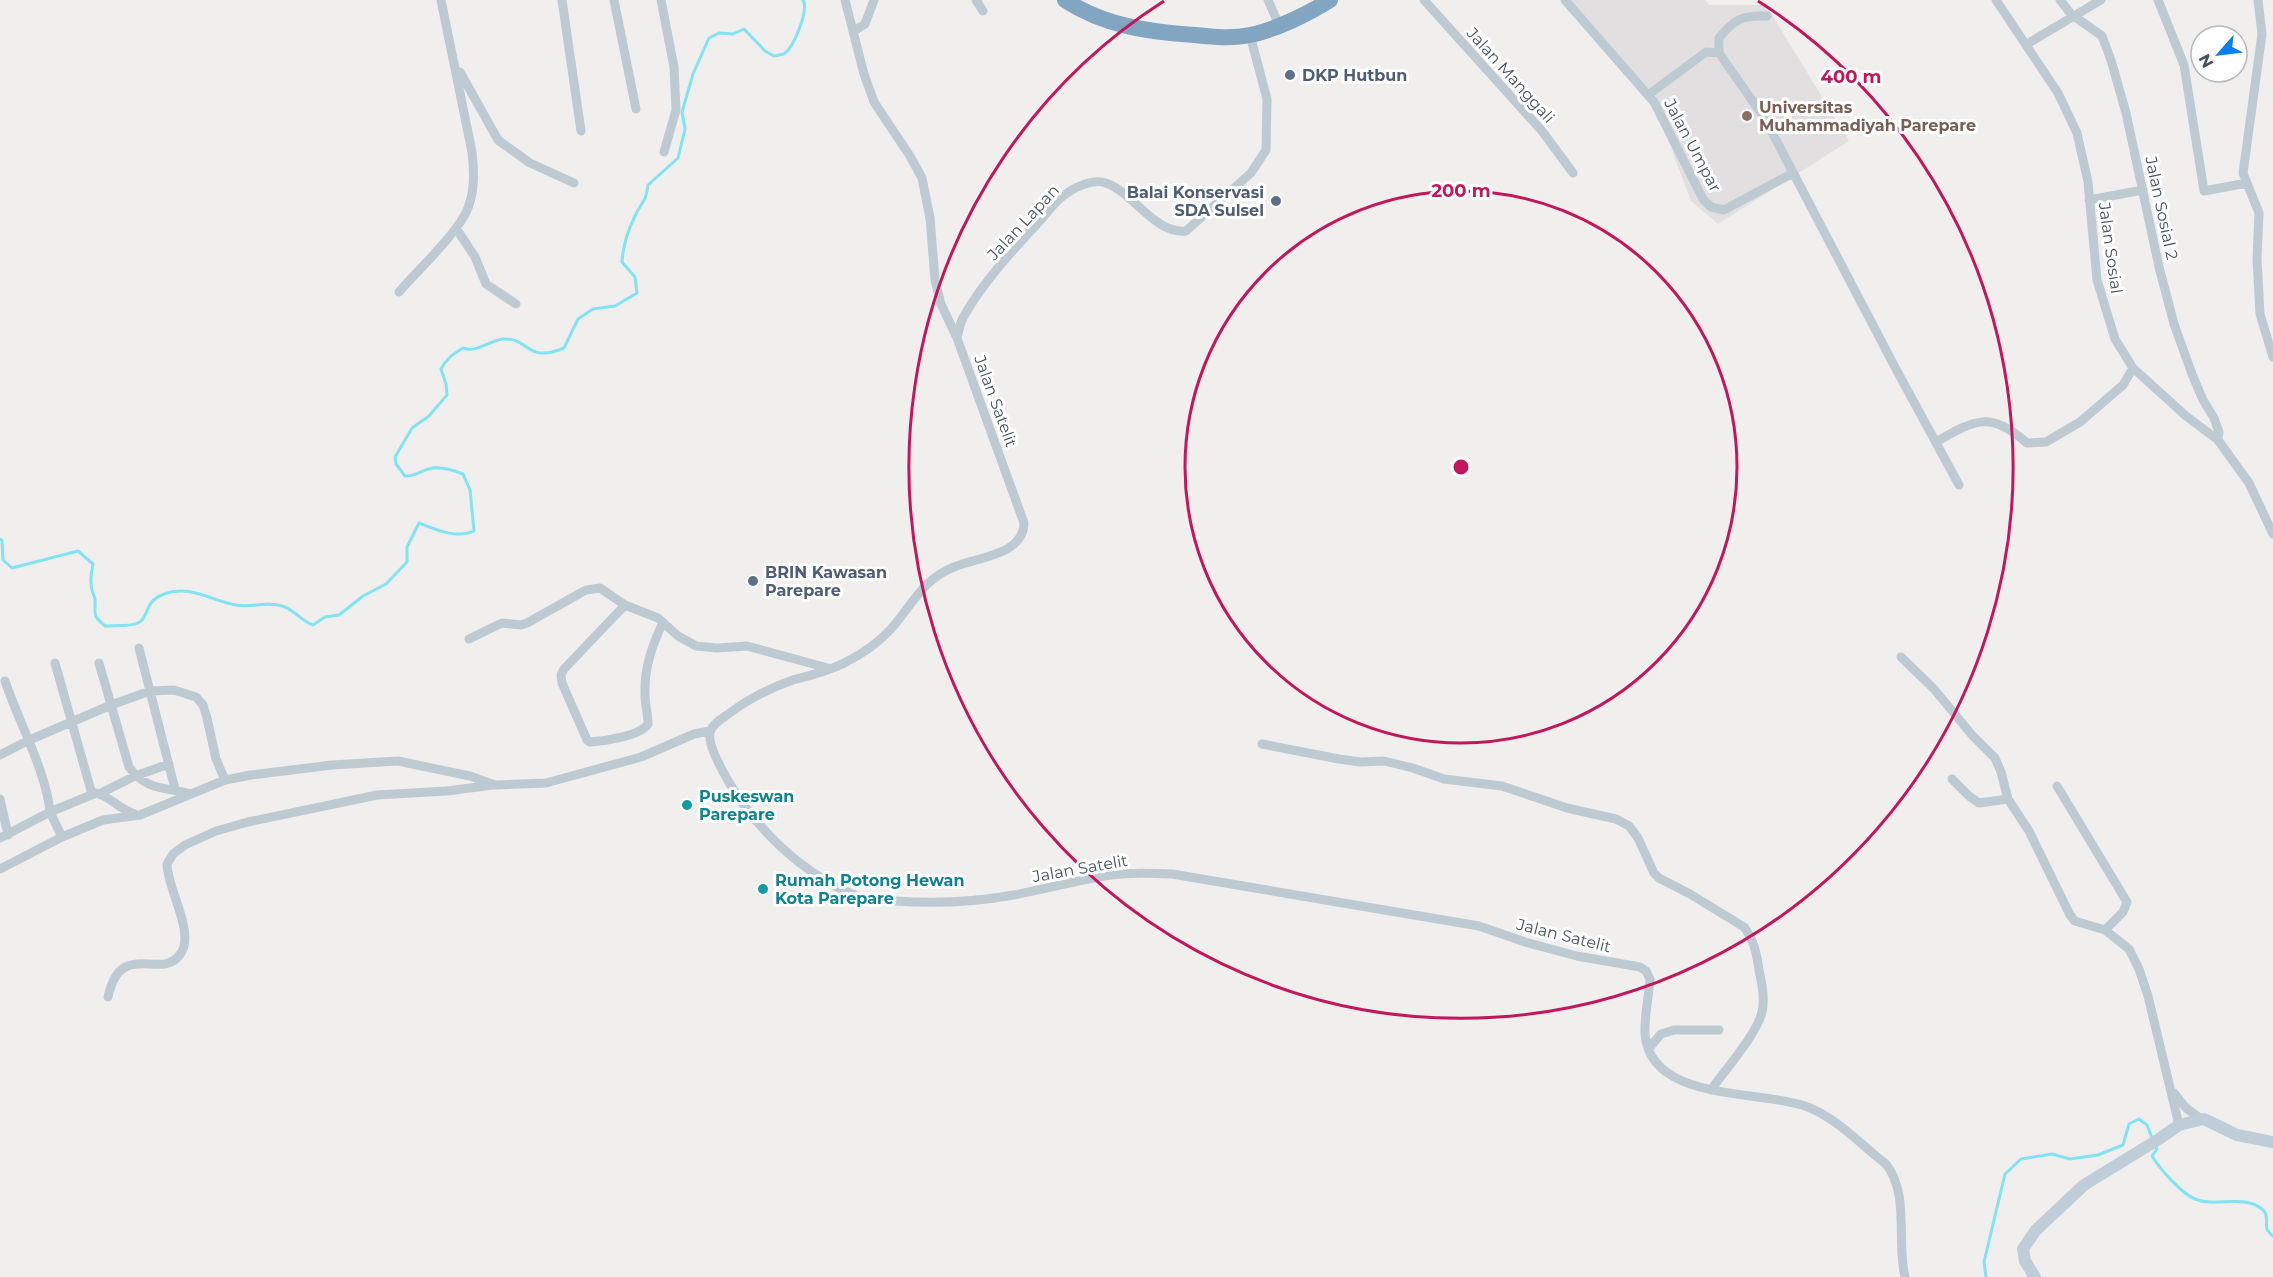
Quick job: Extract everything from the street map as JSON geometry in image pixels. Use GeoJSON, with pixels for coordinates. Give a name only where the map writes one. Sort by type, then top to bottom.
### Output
{"type":"FeatureCollection","features":[{"type":"Feature","properties":{"kind":"highway"},"geometry":{"type":"LineString","coordinates":[[1065,0],[1076,8],[1120,25],[1154,32],[1222,37],[1250,35],[1279,25],[1329,0]]}},
{"type":"Feature","properties":{"kind":"street"},"geometry":{"type":"LineString","coordinates":[[399,292],[456,228],[467,210],[474,175],[472,152],[441,0]]}},
{"type":"Feature","properties":{"kind":"street"},"geometry":{"type":"LineString","coordinates":[[562,0],[581,131]]}},
{"type":"Feature","properties":{"kind":"street"},"geometry":{"type":"LineString","coordinates":[[614,0],[636,110]]}},
{"type":"Feature","properties":{"kind":"street"},"geometry":{"type":"LineString","coordinates":[[661,0],[674,67],[676,110],[664,152]]}},
{"type":"Feature","properties":{"kind":"street"},"geometry":{"type":"LineString","coordinates":[[845,0],[864,74],[874,102],[922,178],[930,218],[935,280],[941,304],[957,338]]}},
{"type":"Feature","properties":{"kind":"street"},"geometry":{"type":"LineString","coordinates":[[854,32],[865,24],[874,0]]}},
{"type":"Feature","properties":{"kind":"street"},"geometry":{"type":"LineString","coordinates":[[976,0],[984,11]]}},
{"type":"Feature","properties":{"kind":"street","name":"Jalan Manggali"},"geometry":{"type":"LineString","coordinates":[[1424,0],[1542,131],[1573,173]]}},
{"type":"Feature","properties":{"kind":"street","name":"Jalan Umpar"},"geometry":{"type":"LineString","coordinates":[[1565,0],[1654,102],[1703,199],[1710,207],[1724,210],[1793,173]]}},
{"type":"Feature","properties":{"kind":"street","name":"Jalan Sosial"},"geometry":{"type":"LineString","coordinates":[[1996,0],[2058,93],[2077,133],[2083,153],[2096,269],[2107,317],[2115,339],[2133,368],[2186,416],[2219,438],[2249,483],[2273,534]]}},
{"type":"Feature","properties":{"kind":"street","name":"Jalan Sosial 2"},"geometry":{"type":"LineString","coordinates":[[2060,0],[2074,16],[2102,36],[2118,81],[2159,267],[2174,324],[2203,400],[2214,418],[2219,438]]}},
{"type":"Feature","properties":{"kind":"street"},"geometry":{"type":"LineString","coordinates":[[2027,44],[2101,0]]}},
{"type":"Feature","properties":{"kind":"street"},"geometry":{"type":"LineString","coordinates":[[2158,0],[2184,65],[2204,191],[2247,183]]}},
{"type":"Feature","properties":{"kind":"street"},"geometry":{"type":"LineString","coordinates":[[2258,0],[2262,33],[2243,173],[2259,213],[2257,259],[2260,314],[2273,357]]}},
{"type":"Feature","properties":{"kind":"street"},"geometry":{"type":"LineString","coordinates":[[1270,1],[1279,25]]}},
{"type":"Feature","properties":{"kind":"street"},"geometry":{"type":"LineString","coordinates":[[1767,16],[1752,15],[1731,23],[1719,38],[1719,53],[1765,119],[1959,484]]}},
{"type":"Feature","properties":{"kind":"street","name":"Jalan Lapan"},"geometry":{"type":"LineString","coordinates":[[957,338],[962,318],[975,298],[1020,242],[1063,196],[1083,184],[1104,182],[1134,202],[1165,228],[1176,232],[1186,231],[1251,173],[1266,150],[1267,99],[1250,35]]}},
{"type":"Feature","properties":{"kind":"street"},"geometry":{"type":"LineString","coordinates":[[1648,95],[1706,52],[1719,53]]}},
{"type":"Feature","properties":{"kind":"street"},"geometry":{"type":"LineString","coordinates":[[455,65],[498,140],[530,163],[574,183]]}},
{"type":"Feature","properties":{"kind":"street"},"geometry":{"type":"LineString","coordinates":[[2089,200],[2143,190]]}},
{"type":"Feature","properties":{"kind":"street"},"geometry":{"type":"LineString","coordinates":[[456,228],[475,257],[486,284],[516,304]]}},
{"type":"Feature","properties":{"kind":"street","name":"Jalan Satelit"},"geometry":{"type":"LineString","coordinates":[[957,338],[1024,523],[1023,532],[1006,550],[955,566],[934,577],[918,592],[891,630],[867,650],[844,664],[767,690],[734,710],[710,731],[717,759],[739,799],[775,842],[826,879],[861,898],[953,903],[1014,895],[1113,875],[1172,874],[1479,926],[1525,942],[1589,958],[1630,965],[1646,971],[1650,979],[1645,1035],[1649,1048]]}},
{"type":"Feature","properties":{"kind":"street"},"geometry":{"type":"LineString","coordinates":[[1936,442],[1965,425],[1989,420],[2010,429],[2027,443],[2046,442],[2080,422],[2123,385],[2133,368]]}},
{"type":"Feature","properties":{"kind":"street"},"geometry":{"type":"LineString","coordinates":[[469,639],[502,623],[521,625],[527,623],[591,589],[600,588],[625,605],[663,622],[678,636],[696,646],[717,648],[747,645],[829,668]]}},
{"type":"Feature","properties":{"kind":"street"},"geometry":{"type":"LineString","coordinates":[[625,605],[564,669],[561,675],[562,683],[587,740],[590,742],[639,733],[648,724],[645,699],[646,672],[652,646],[663,622]]}},
{"type":"Feature","properties":{"kind":"street"},"geometry":{"type":"LineString","coordinates":[[139,648],[175,789]]}},
{"type":"Feature","properties":{"kind":"street"},"geometry":{"type":"LineString","coordinates":[[1900,657],[1935,689],[1972,735],[1995,758],[2008,799],[2029,831],[2070,915],[2075,921],[2105,930],[2128,949],[2139,969],[2148,996],[2179,1125]]}},
{"type":"Feature","properties":{"kind":"street"},"geometry":{"type":"LineString","coordinates":[[55,663],[95,794],[127,811],[140,815]]}},
{"type":"Feature","properties":{"kind":"street"},"geometry":{"type":"LineString","coordinates":[[99,663],[129,767],[135,776],[155,788],[175,789],[191,794]]}},
{"type":"Feature","properties":{"kind":"street"},"geometry":{"type":"LineString","coordinates":[[5,681],[49,801],[50,813],[62,837]]}},
{"type":"Feature","properties":{"kind":"street"},"geometry":{"type":"LineString","coordinates":[[0,755],[111,705],[150,692],[174,690],[196,697],[203,705],[216,759],[225,780]]}},
{"type":"Feature","properties":{"kind":"street"},"geometry":{"type":"LineString","coordinates":[[108,997],[111,981],[122,968],[141,963],[168,963],[182,953],[185,940],[167,868],[168,860],[185,845],[216,831],[358,799],[558,781],[641,757],[694,734],[710,731]]}},
{"type":"Feature","properties":{"kind":"street"},"geometry":{"type":"LineString","coordinates":[[1262,744],[1360,762],[1384,761],[1444,779],[1502,786],[1567,808],[1603,814],[1629,826],[1638,838],[1654,873],[1659,878],[1744,927],[1755,949],[1763,991],[1761,1015],[1747,1040],[1711,1090]]}},
{"type":"Feature","properties":{"kind":"street"},"geometry":{"type":"LineString","coordinates":[[0,869],[62,837],[103,820],[140,815],[225,780],[332,765],[398,760],[470,776],[495,785]]}},
{"type":"Feature","properties":{"kind":"street"},"geometry":{"type":"LineString","coordinates":[[0,799],[4,837],[50,813],[168,764]]}},
{"type":"Feature","properties":{"kind":"street"},"geometry":{"type":"LineString","coordinates":[[1952,778],[1979,803],[2008,799]]}},
{"type":"Feature","properties":{"kind":"street"},"geometry":{"type":"LineString","coordinates":[[2057,786],[2127,902],[2123,912],[2105,930]]}},
{"type":"Feature","properties":{"kind":"street"},"geometry":{"type":"LineString","coordinates":[[1719,1030],[1674,1030],[1661,1034],[1649,1048],[1655,1061],[1669,1074],[1711,1090],[1778,1099],[1819,1111],[1886,1164],[1894,1175],[1899,1195],[1900,1250],[1905,1277]]}},
{"type":"Feature","properties":{"kind":"street"},"geometry":{"type":"LineString","coordinates":[[2172,1091],[2186,1108],[2201,1119],[2237,1135],[2273,1142]]}},
{"type":"Feature","properties":{"kind":"street"},"geometry":{"type":"LineString","coordinates":[[2035,1277],[2025,1261],[2023,1250],[2036,1230],[2084,1185],[2146,1148],[2179,1125],[2201,1119]]}},
{"type":"Feature","properties":{"kind":"shaded area","name":"Universitas Muhammadiyah Parepare"},"geometry":{"type":"Polygon","coordinates":[[[1570,0],[1705,0],[1709,5],[1766,5],[1849,141],[1718,224],[1691,201],[1650,92],[1570,0]]]}},
{"type":"Feature","properties":{"kind":"waterway"},"geometry":{"type":"LineString","coordinates":[[0,539],[2,540],[3,560],[12,568],[78,551],[93,564],[91,584],[95,599],[95,614],[105,626],[138,623],[157,597],[173,591],[191,592],[236,605],[282,606],[313,625],[325,617],[339,615],[363,596],[386,584],[407,562],[407,547],[419,523],[453,534],[474,531],[470,490],[463,474],[437,468],[405,476],[396,464],[395,457],[412,428],[429,416],[447,395],[441,369],[443,365],[463,348],[478,348],[503,339],[512,339],[535,352],[551,352],[564,348],[578,319],[593,309],[615,306],[637,293],[635,277],[622,262],[626,239],[632,221],[645,199],[648,185],[678,158],[685,129],[682,112],[693,74],[709,38],[719,33],[733,34],[744,29],[765,51],[774,56],[784,54],[800,28],[804,12],[803,0]]}},
{"type":"Feature","properties":{"kind":"waterway"},"geometry":{"type":"LineString","coordinates":[[1986,1277],[1984,1262],[2005,1174],[2021,1159],[2052,1154],[2070,1159],[2098,1155],[2123,1145],[2129,1124],[2139,1119],[2147,1125],[2152,1138]]}},
{"type":"Feature","properties":{"kind":"waterway"},"geometry":{"type":"LineString","coordinates":[[2156,1147],[2152,1156],[2165,1174],[2189,1196],[2203,1201],[2240,1202],[2257,1206],[2264,1211],[2267,1217],[2267,1229],[2273,1236]]}},
{"type":"Feature","properties":{"kind":"place","name":"DKP Hutbun"},"geometry":{"type":"Point","coordinates":[1290,75]}},
{"type":"Feature","properties":{"kind":"place","name":"Universitas Muhammadiyah Parepare"},"geometry":{"type":"Point","coordinates":[1747,116]}},
{"type":"Feature","properties":{"kind":"place","name":"Balai Konservasi SDA Sulsel"},"geometry":{"type":"Point","coordinates":[1276,201]}},
{"type":"Feature","properties":{"kind":"place","name":"BRIN Kawasan Parepare"},"geometry":{"type":"Point","coordinates":[753,581]}},
{"type":"Feature","properties":{"kind":"place","name":"Puskeswan Parepare"},"geometry":{"type":"Point","coordinates":[687,805]}},
{"type":"Feature","properties":{"kind":"place","name":"Rumah Potong Hewan Kota Parepare"},"geometry":{"type":"Point","coordinates":[763,889]}}]}
